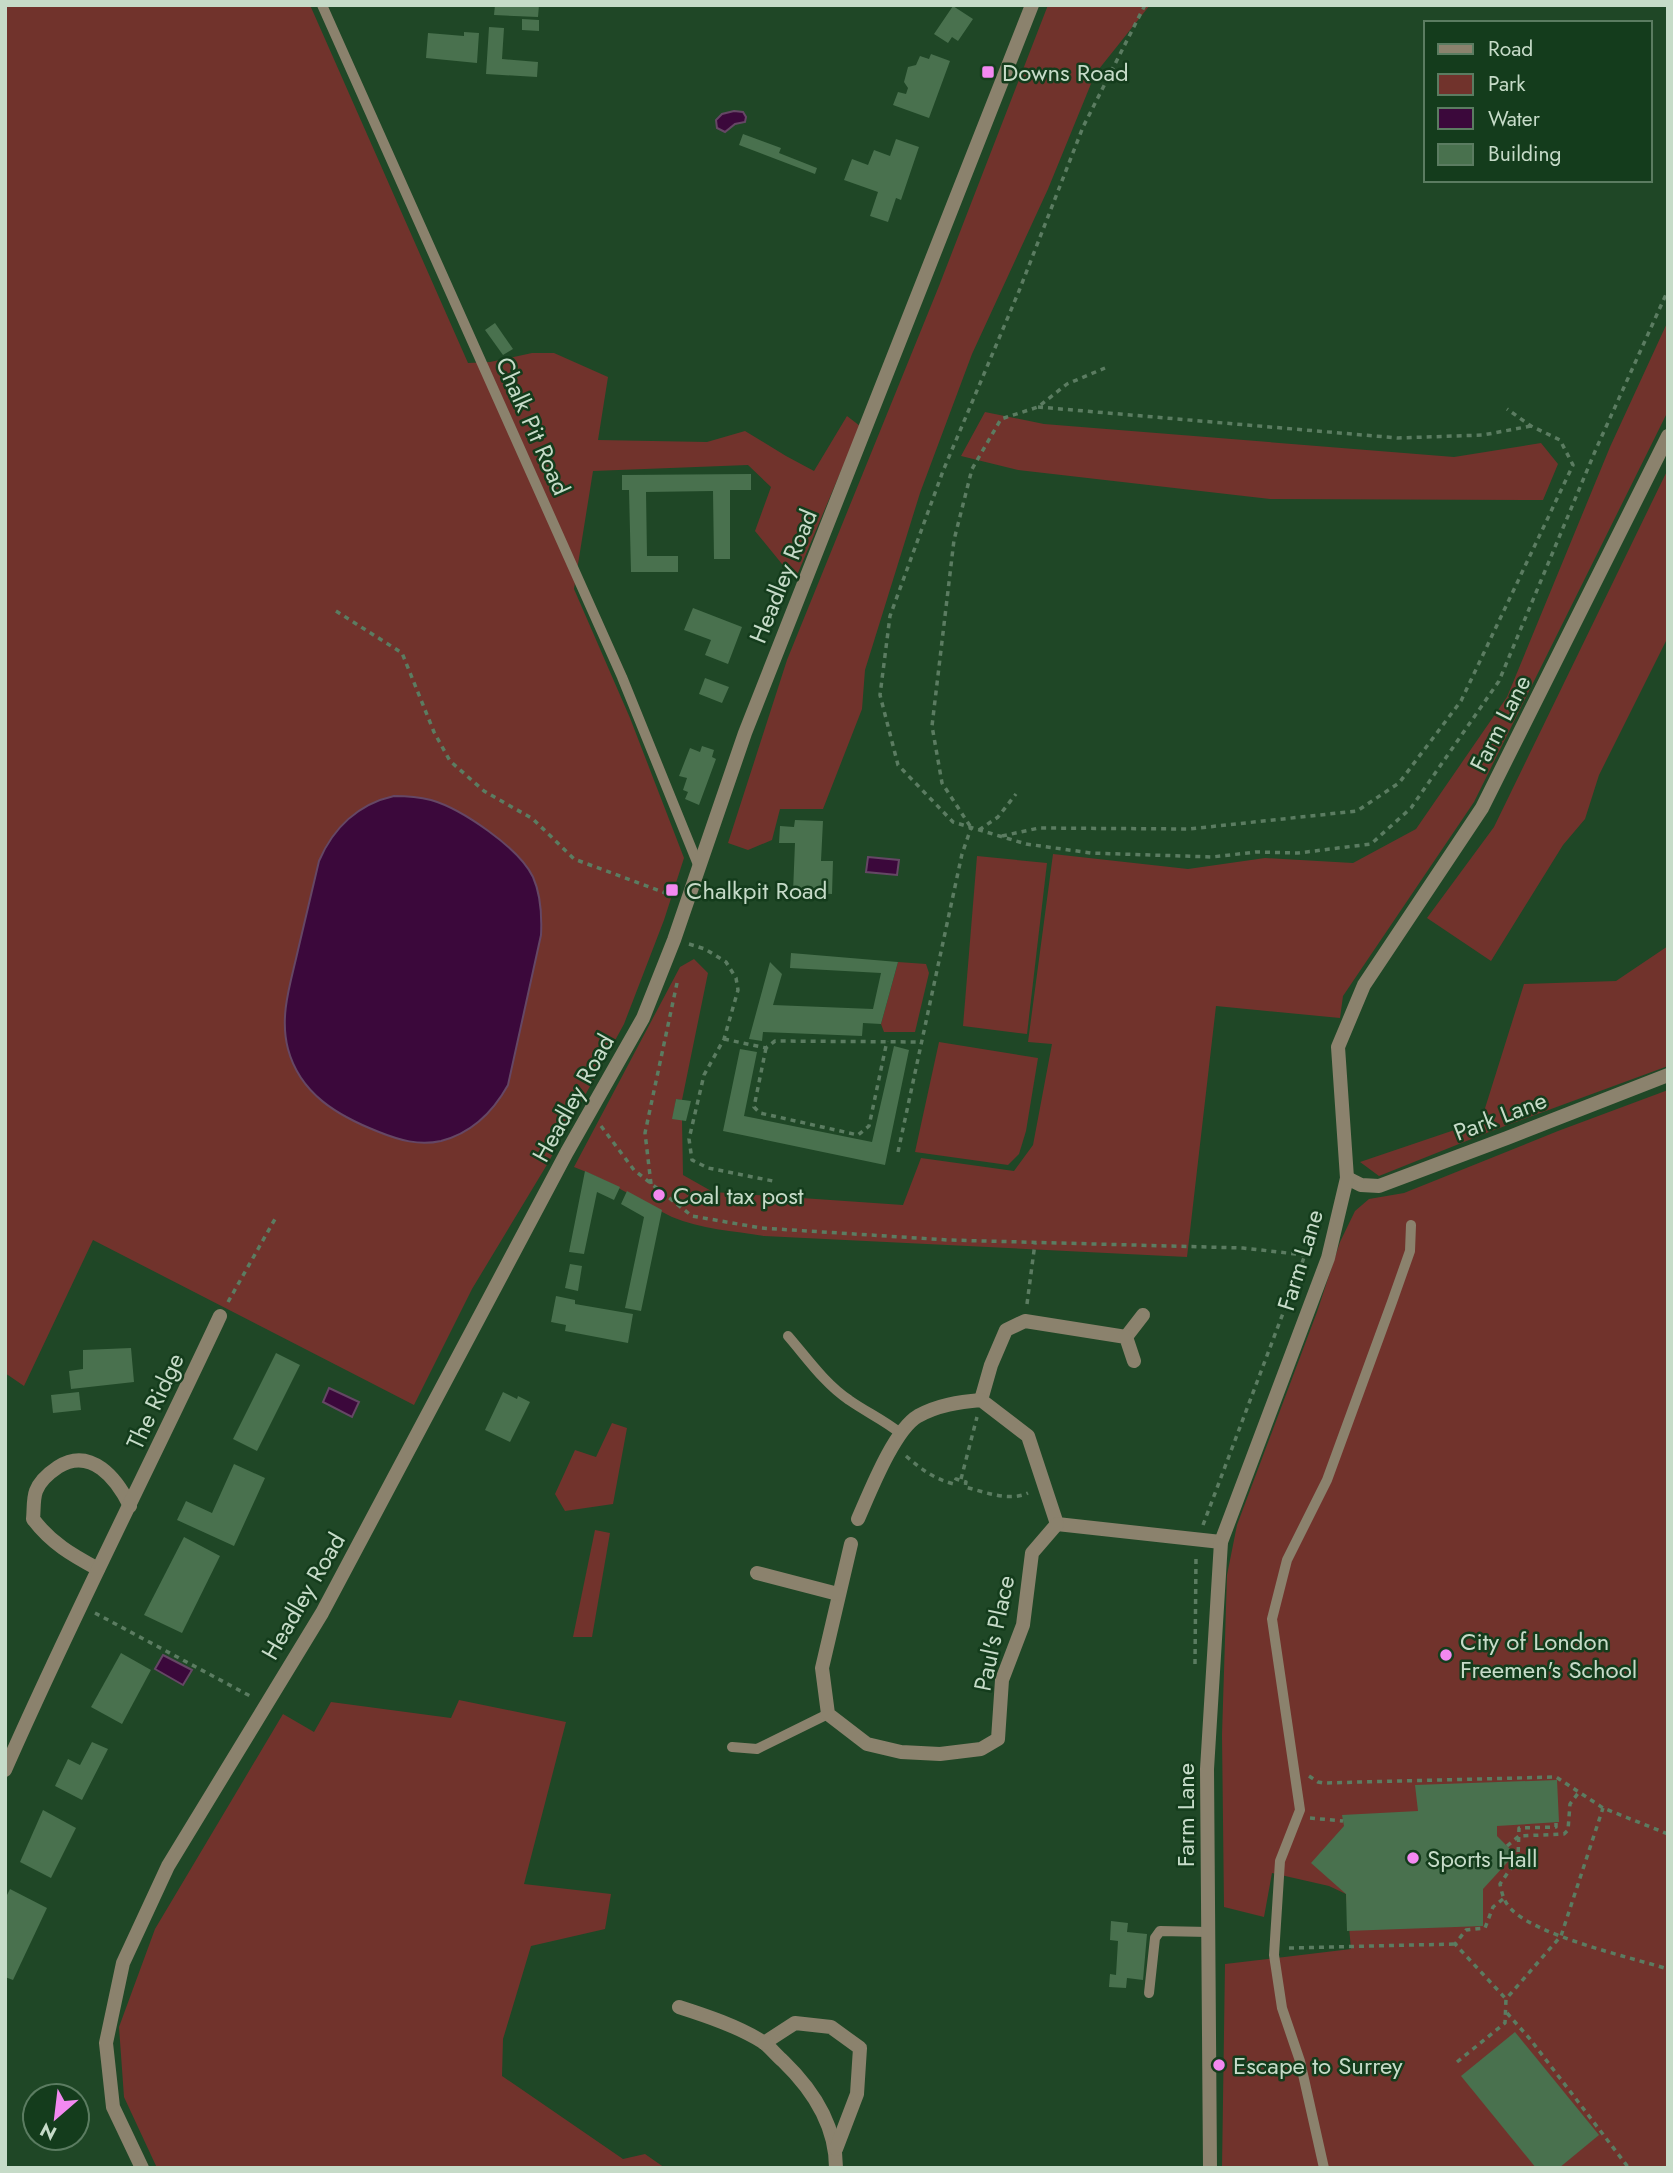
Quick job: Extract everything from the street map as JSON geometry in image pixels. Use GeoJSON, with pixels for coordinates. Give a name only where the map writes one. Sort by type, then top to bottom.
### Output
{"type":"FeatureCollection","features":[{"type":"Feature","properties":{"kind":"street","name":"Headley Road"},"geometry":{"type":"LineString","coordinates":[[142,2168],[113,2106],[106,2043],[123,1963],[168,1866],[322,1613],[567,1152],[643,1018],[674,940],[745,733],[1032,5]]}},
{"type":"Feature","properties":{"kind":"street","name":"Farm Lane"},"geometry":{"type":"LineString","coordinates":[[1210,2168],[1207,1769],[1221,1542],[1328,1258],[1347,1178],[1338,1047],[1364,985],[1482,808],[1668,436]]}},
{"type":"Feature","properties":{"kind":"street","name":"Park Lane"},"geometry":{"type":"LineString","coordinates":[[1347,1178],[1361,1185],[1379,1186],[1668,1075]]}},
{"type":"Feature","properties":{"kind":"street"},"geometry":{"type":"LineString","coordinates":[[1126,1337],[1143,1315]]}},
{"type":"Feature","properties":{"kind":"street","name":"The Ridge"},"geometry":{"type":"LineString","coordinates":[[5,1770],[220,1316]]}},
{"type":"Feature","properties":{"kind":"street"},"geometry":{"type":"LineString","coordinates":[[981,1400],[991,1365],[1006,1330],[1025,1321],[1126,1337]]}},
{"type":"Feature","properties":{"kind":"street"},"geometry":{"type":"LineString","coordinates":[[1126,1337],[1134,1361]]}},
{"type":"Feature","properties":{"kind":"street"},"geometry":{"type":"LineString","coordinates":[[859,1518],[897,1439],[917,1416],[953,1402],[981,1400],[1028,1436],[1057,1524],[1221,1542]]}},
{"type":"Feature","properties":{"kind":"street","name":"The Ridge"},"geometry":{"type":"LineString","coordinates":[[98,1569],[63,1550],[46,1536],[33,1519],[36,1490],[46,1475],[66,1462],[86,1461],[104,1468],[121,1487],[131,1506]]}},
{"type":"Feature","properties":{"kind":"street","name":"Paul's Place"},"geometry":{"type":"LineString","coordinates":[[828,1714],[867,1744],[901,1752],[940,1755],[981,1749],[998,1739],[1002,1680],[1023,1625],[1032,1553],[1057,1524]]}},
{"type":"Feature","properties":{"kind":"street"},"geometry":{"type":"LineString","coordinates":[[828,1714],[822,1668],[851,1544]]}},
{"type":"Feature","properties":{"kind":"street"},"geometry":{"type":"LineString","coordinates":[[757,1573],[838,1594]]}},
{"type":"Feature","properties":{"kind":"street"},"geometry":{"type":"LineString","coordinates":[[678,2007],[715,2019],[764,2043],[801,2079],[820,2107],[836,2149],[836,2168]]}},
{"type":"Feature","properties":{"kind":"street"},"geometry":{"type":"LineString","coordinates":[[764,2043],[795,2023],[831,2026],[860,2048],[857,2094],[836,2149]]}},
{"type":"Feature","properties":{"kind":"lane","name":"Chalk Pit Road"},"geometry":{"type":"LineString","coordinates":[[322,5],[622,677],[699,867]]}},
{"type":"Feature","properties":{"kind":"lane"},"geometry":{"type":"LineString","coordinates":[[1324,2168],[1300,2061],[1282,2008],[1274,1948],[1280,1861],[1300,1810],[1272,1619],[1287,1560],[1327,1480],[1401,1277],[1410,1251],[1411,1225]]}},
{"type":"Feature","properties":{"kind":"lane"},"geometry":{"type":"LineString","coordinates":[[788,1336],[825,1380],[849,1400],[881,1418],[897,1439]]}},
{"type":"Feature","properties":{"kind":"lane"},"geometry":{"type":"LineString","coordinates":[[732,1747],[757,1749],[828,1714]]}},
{"type":"Feature","properties":{"kind":"lane"},"geometry":{"type":"LineString","coordinates":[[1149,1993],[1155,1938],[1160,1931],[1208,1932]]}},
{"type":"Feature","properties":{"kind":"path"},"geometry":{"type":"LineString","coordinates":[[1145,5],[1083,127],[1019,291],[943,471],[890,616],[880,695],[898,765],[954,822],[1026,844],[1091,853],[1212,857],[1256,852],[1298,853],[1371,844],[1411,808],[1499,681],[1596,449],[1668,290]]}},
{"type":"Feature","properties":{"kind":"path"},"geometry":{"type":"LineString","coordinates":[[971,828],[942,783],[932,726],[954,540],[972,469],[1001,419],[1038,407],[1067,384],[1105,368]]}},
{"type":"Feature","properties":{"kind":"path"},"geometry":{"type":"LineString","coordinates":[[1038,407],[1398,438],[1483,435],[1531,426]]}},
{"type":"Feature","properties":{"kind":"path"},"geometry":{"type":"LineString","coordinates":[[1000,836],[1039,828],[1189,829],[1357,811],[1399,783],[1461,701],[1573,465],[1560,440],[1531,426],[1507,409]]}},
{"type":"Feature","properties":{"kind":"path"},"geometry":{"type":"LineString","coordinates":[[335,611],[402,653],[434,732],[450,761],[484,791],[533,818],[574,859],[686,901]]}},
{"type":"Feature","properties":{"kind":"path"},"geometry":{"type":"LineString","coordinates":[[979,830],[998,817],[1016,794]]}},
{"type":"Feature","properties":{"kind":"path"},"geometry":{"type":"LineString","coordinates":[[898,1152],[962,854],[971,828]]}},
{"type":"Feature","properties":{"kind":"path"},"geometry":{"type":"LineString","coordinates":[[674,940],[705,949],[726,962],[736,978],[738,990],[724,1039],[704,1075],[689,1139],[692,1160],[708,1168],[773,1181]]}},
{"type":"Feature","properties":{"kind":"path"},"geometry":{"type":"LineString","coordinates":[[651,1184],[645,1133],[677,980]]}},
{"type":"Feature","properties":{"kind":"path"},"geometry":{"type":"LineString","coordinates":[[724,1039],[766,1048]]}},
{"type":"Feature","properties":{"kind":"path"},"geometry":{"type":"LineString","coordinates":[[887,1041],[869,1126],[858,1135],[761,1113],[754,1107],[766,1048],[775,1041],[879,1043],[887,1041],[922,1042]]}},
{"type":"Feature","properties":{"kind":"path"},"geometry":{"type":"LineString","coordinates":[[591,1112],[634,1170],[692,1216],[761,1228],[948,1240],[1243,1248],[1328,1258]]}},
{"type":"Feature","properties":{"kind":"path"},"geometry":{"type":"LineString","coordinates":[[220,1316],[275,1219]]}},
{"type":"Feature","properties":{"kind":"path"},"geometry":{"type":"LineString","coordinates":[[1025,1321],[1035,1243]]}},
{"type":"Feature","properties":{"kind":"path"},"geometry":{"type":"LineString","coordinates":[[1198,1540],[1305,1255]]}},
{"type":"Feature","properties":{"kind":"path"},"geometry":{"type":"LineString","coordinates":[[961,1479],[981,1400]]}},
{"type":"Feature","properties":{"kind":"path"},"geometry":{"type":"LineString","coordinates":[[897,1439],[923,1471],[939,1480],[954,1484],[956,1479],[961,1479],[966,1482],[965,1487],[999,1496],[1023,1495],[1043,1486]]}},
{"type":"Feature","properties":{"kind":"path"},"geometry":{"type":"LineString","coordinates":[[81,1605],[266,1705]]}},
{"type":"Feature","properties":{"kind":"path"},"geometry":{"type":"LineString","coordinates":[[1295,1765],[1323,1783],[1556,1777],[1603,1808],[1668,1834]]}},
{"type":"Feature","properties":{"kind":"path"},"geometry":{"type":"LineString","coordinates":[[1507,1846],[1519,1836],[1564,1834],[1568,1830],[1570,1804],[1579,1792]]}},
{"type":"Feature","properties":{"kind":"path"},"geometry":{"type":"LineString","coordinates":[[1457,2062],[1505,2023],[1506,1999],[1561,1936],[1603,1808]]}},
{"type":"Feature","properties":{"kind":"path"},"geometry":{"type":"LineString","coordinates":[[1297,1818],[1343,1821]]}},
{"type":"Feature","properties":{"kind":"path"},"geometry":{"type":"LineString","coordinates":[[1556,1823],[1556,1827],[1519,1828],[1518,1858],[1500,1884],[1503,1899],[1511,1910],[1531,1923],[1561,1936],[1668,1969]]}},
{"type":"Feature","properties":{"kind":"path"},"geometry":{"type":"LineString","coordinates":[[1455,1944],[1466,1930],[1485,1928],[1493,1907],[1503,1899]]}},
{"type":"Feature","properties":{"kind":"path"},"geometry":{"type":"LineString","coordinates":[[1274,1948],[1455,1944],[1506,1999]]}},
{"type":"Feature","properties":{"kind":"path"},"geometry":{"type":"LineString","coordinates":[[1506,2011],[1531,2039],[1628,2167]]}},
{"type":"Feature","properties":{"kind":"green space"},"geometry":{"type":"Polygon","coordinates":[[[5,5],[310,5],[468,363],[490,362],[532,353],[554,353],[608,377],[598,440],[707,442],[745,431],[814,471],[847,416],[860,426],[795,580],[755,531],[771,487],[748,465],[593,471],[574,589],[630,718],[684,858],[664,920],[624,1024],[548,1163],[472,1289],[414,1405],[93,1240],[24,1386],[5,1373],[5,5]]]}},
{"type":"Feature","properties":{"kind":"green space"},"geometry":{"type":"Polygon","coordinates":[[[1048,5],[1150,5],[1095,74],[1048,189],[972,354],[920,493],[865,670],[862,709],[823,809],[780,809],[772,840],[748,850],[728,843],[787,660],[939,286],[1048,5]]]}},
{"type":"Feature","properties":{"kind":"green space"},"geometry":{"type":"Polygon","coordinates":[[[1668,321],[1668,411],[1474,802],[1343,996],[1340,1018],[1216,1006],[1187,1257],[764,1236],[729,1231],[672,1217],[574,1167],[680,967],[694,959],[708,973],[682,1100],[676,1099],[673,1118],[682,1120],[683,1175],[713,1192],[903,1205],[921,1158],[1014,1171],[1033,1145],[1052,1044],[1028,1042],[1053,854],[1188,869],[1265,858],[1353,863],[1416,829],[1507,697],[1610,447],[1668,321]]]}},
{"type":"Feature","properties":{"kind":"green space"},"geometry":{"type":"Polygon","coordinates":[[[985,412],[1044,424],[1454,457],[1541,443],[1558,464],[1543,500],[1270,499],[1018,470],[961,456],[985,412]]]}},
{"type":"Feature","properties":{"kind":"green space"},"geometry":{"type":"Polygon","coordinates":[[[1668,469],[1668,637],[1599,775],[1585,819],[1563,845],[1491,961],[1427,918],[1494,827],[1668,469]]]}},
{"type":"Feature","properties":{"kind":"green space"},"geometry":{"type":"Polygon","coordinates":[[[977,856],[1047,863],[1027,1034],[963,1026],[977,856]]]}},
{"type":"Feature","properties":{"kind":"green space"},"geometry":{"type":"Polygon","coordinates":[[[1668,946],[1668,1066],[1379,1176],[1360,1162],[1481,1121],[1524,984],[1616,981],[1668,946]]]}},
{"type":"Feature","properties":{"kind":"green space"},"geometry":{"type":"Polygon","coordinates":[[[898,962],[926,964],[929,973],[915,1032],[884,1032],[881,1024],[898,962]]]}},
{"type":"Feature","properties":{"kind":"green space"},"geometry":{"type":"Polygon","coordinates":[[[939,1042],[1038,1058],[1026,1131],[1019,1154],[1008,1165],[915,1152],[939,1042]]]}},
{"type":"Feature","properties":{"kind":"green space","name":"City of London Freemen's School"},"geometry":{"type":"Polygon","coordinates":[[[1668,1090],[1668,2168],[1222,2168],[1225,1964],[1351,1949],[1346,1894],[1329,1886],[1272,1873],[1264,1917],[1224,1907],[1222,1735],[1227,1575],[1237,1525],[1317,1312],[1340,1242],[1355,1211],[1369,1199],[1404,1193],[1668,1090]]]}},
{"type":"Feature","properties":{"kind":"green space"},"geometry":{"type":"Polygon","coordinates":[[[612,1423],[627,1428],[613,1504],[565,1511],[555,1494],[575,1450],[596,1457],[612,1423]]]}},
{"type":"Feature","properties":{"kind":"green space"},"geometry":{"type":"Polygon","coordinates":[[[595,1530],[610,1533],[592,1637],[573,1637],[595,1530]]]}},
{"type":"Feature","properties":{"kind":"green space"},"geometry":{"type":"Polygon","coordinates":[[[459,1700],[566,1722],[524,1884],[611,1894],[605,1929],[531,1946],[503,2039],[502,2076],[623,2159],[645,2154],[665,2168],[157,2168],[124,2097],[119,2027],[155,1929],[283,1714],[314,1732],[331,1702],[451,1718],[459,1700]]]}},
{"type":"Feature","properties":{"kind":"water"},"geometry":{"type":"Polygon","coordinates":[[[743,112],[745,122],[735,124],[725,132],[717,128],[716,120],[722,114],[743,112]]]}},
{"type":"Feature","properties":{"kind":"water"},"geometry":{"type":"Polygon","coordinates":[[[394,796],[422,798],[444,805],[503,842],[533,877],[540,905],[541,935],[508,1085],[496,1104],[472,1127],[452,1137],[433,1142],[394,1137],[335,1111],[311,1091],[302,1079],[288,1049],[286,1036],[287,999],[319,861],[332,838],[348,819],[369,805],[394,796]]]}},
{"type":"Feature","properties":{"kind":"water"},"geometry":{"type":"Polygon","coordinates":[[[868,857],[899,860],[897,875],[866,872],[868,857]]]}},
{"type":"Feature","properties":{"kind":"water"},"geometry":{"type":"Polygon","coordinates":[[[329,1388],[359,1402],[352,1417],[323,1402],[329,1388]]]}},
{"type":"Feature","properties":{"kind":"water"},"geometry":{"type":"Polygon","coordinates":[[[163,1655],[192,1670],[183,1685],[155,1669],[163,1655]]]}},
{"type":"Feature","properties":{"kind":"building"},"geometry":{"type":"Polygon","coordinates":[[[495,5],[539,5],[538,17],[494,15],[495,5]]]}},
{"type":"Feature","properties":{"kind":"building"},"geometry":{"type":"Polygon","coordinates":[[[953,6],[973,19],[958,41],[952,37],[948,43],[934,34],[953,6]]]}},
{"type":"Feature","properties":{"kind":"building"},"geometry":{"type":"Polygon","coordinates":[[[522,19],[539,20],[539,31],[522,30],[522,19]]]}},
{"type":"Feature","properties":{"kind":"building"},"geometry":{"type":"Polygon","coordinates":[[[489,27],[504,28],[502,59],[538,62],[537,77],[486,74],[489,27]]]}},
{"type":"Feature","properties":{"kind":"building"},"geometry":{"type":"Polygon","coordinates":[[[464,32],[479,33],[477,63],[426,58],[428,33],[464,36],[464,32]]]}},
{"type":"Feature","properties":{"kind":"building"},"geometry":{"type":"Polygon","coordinates":[[[931,54],[950,61],[929,118],[893,105],[898,92],[906,94],[908,88],[904,82],[908,67],[916,65],[920,56],[929,59],[931,54]]]}},
{"type":"Feature","properties":{"kind":"building"},"geometry":{"type":"Polygon","coordinates":[[[743,134],[781,148],[779,153],[817,168],[815,174],[739,145],[743,134]]]}},
{"type":"Feature","properties":{"kind":"building"},"geometry":{"type":"Polygon","coordinates":[[[896,139],[919,147],[901,200],[896,198],[888,222],[870,216],[878,192],[844,180],[852,159],[868,165],[874,150],[890,156],[896,139]]]}},
{"type":"Feature","properties":{"kind":"building"},"geometry":{"type":"Polygon","coordinates":[[[495,323],[513,349],[503,355],[485,330],[495,323]]]}},
{"type":"Feature","properties":{"kind":"building"},"geometry":{"type":"Polygon","coordinates":[[[751,474],[751,490],[730,490],[730,559],[714,559],[713,491],[646,492],[647,556],[678,556],[678,572],[631,572],[629,490],[622,490],[622,475],[751,474]]]}},
{"type":"Feature","properties":{"kind":"building"},"geometry":{"type":"Polygon","coordinates":[[[693,608],[742,627],[728,664],[705,655],[711,640],[684,630],[693,608]]]}},
{"type":"Feature","properties":{"kind":"building"},"geometry":{"type":"Polygon","coordinates":[[[705,678],[729,687],[722,703],[699,694],[705,678]]]}},
{"type":"Feature","properties":{"kind":"building"},"geometry":{"type":"Polygon","coordinates":[[[702,746],[714,750],[712,757],[716,759],[699,805],[685,799],[688,792],[683,790],[687,778],[679,776],[690,748],[700,752],[702,746]]]}},
{"type":"Feature","properties":{"kind":"building"},"geometry":{"type":"Polygon","coordinates":[[[795,820],[823,821],[821,861],[833,861],[832,894],[793,892],[795,843],[779,843],[780,826],[794,827],[795,820]]]}},
{"type":"Feature","properties":{"kind":"building"},"geometry":{"type":"Polygon","coordinates":[[[791,953],[898,962],[881,1024],[863,1023],[862,1036],[763,1032],[762,1041],[749,1039],[770,962],[782,974],[773,1005],[873,1009],[881,973],[790,968],[791,953]]]}},
{"type":"Feature","properties":{"kind":"building"},"geometry":{"type":"Polygon","coordinates":[[[894,1046],[909,1050],[885,1165],[723,1131],[740,1049],[757,1052],[744,1116],[872,1142],[894,1046]]]}},
{"type":"Feature","properties":{"kind":"building"},"geometry":{"type":"Polygon","coordinates":[[[676,1099],[691,1101],[686,1121],[672,1119],[676,1099]]]}},
{"type":"Feature","properties":{"kind":"building"},"geometry":{"type":"Polygon","coordinates":[[[585,1171],[620,1187],[614,1200],[597,1192],[584,1254],[569,1252],[585,1171]]]}},
{"type":"Feature","properties":{"kind":"building"},"geometry":{"type":"Polygon","coordinates":[[[627,1191],[662,1210],[641,1311],[625,1308],[644,1217],[621,1204],[627,1191]]]}},
{"type":"Feature","properties":{"kind":"building"},"geometry":{"type":"Polygon","coordinates":[[[570,1264],[582,1266],[578,1291],[565,1288],[570,1264]]]}},
{"type":"Feature","properties":{"kind":"building"},"geometry":{"type":"Polygon","coordinates":[[[556,1296],[575,1300],[575,1304],[633,1314],[628,1343],[565,1331],[566,1325],[551,1322],[556,1296]]]}},
{"type":"Feature","properties":{"kind":"building"},"geometry":{"type":"Polygon","coordinates":[[[131,1348],[134,1382],[71,1389],[69,1371],[83,1369],[83,1350],[131,1348]]]}},
{"type":"Feature","properties":{"kind":"building"},"geometry":{"type":"Polygon","coordinates":[[[276,1353],[300,1365],[257,1451],[233,1439],[276,1353]]]}},
{"type":"Feature","properties":{"kind":"building"},"geometry":{"type":"Polygon","coordinates":[[[79,1392],[81,1410],[53,1413],[51,1395],[79,1392]]]}},
{"type":"Feature","properties":{"kind":"building"},"geometry":{"type":"Polygon","coordinates":[[[503,1392],[530,1402],[510,1442],[485,1430],[503,1392]]]}},
{"type":"Feature","properties":{"kind":"building"},"geometry":{"type":"Polygon","coordinates":[[[234,1464],[265,1478],[234,1546],[177,1520],[186,1501],[212,1513],[234,1464]]]}},
{"type":"Feature","properties":{"kind":"building"},"geometry":{"type":"Polygon","coordinates":[[[184,1537],[220,1556],[182,1633],[144,1615],[184,1537]]]}},
{"type":"Feature","properties":{"kind":"building"},"geometry":{"type":"Polygon","coordinates":[[[121,1653],[151,1670],[122,1724],[91,1707],[121,1653]]]}},
{"type":"Feature","properties":{"kind":"building"},"geometry":{"type":"Polygon","coordinates":[[[92,1742],[108,1749],[82,1800],[55,1786],[68,1759],[80,1765],[92,1742]]]}},
{"type":"Feature","properties":{"kind":"building","name":"Sports Hall"},"geometry":{"type":"Polygon","coordinates":[[[1557,1780],[1559,1822],[1497,1826],[1497,1836],[1515,1854],[1483,1889],[1483,1926],[1347,1931],[1346,1894],[1311,1863],[1344,1826],[1342,1815],[1418,1811],[1415,1785],[1557,1780]]]}},
{"type":"Feature","properties":{"kind":"building"},"geometry":{"type":"Polygon","coordinates":[[[43,1810],[76,1828],[51,1878],[20,1862],[43,1810]]]}},
{"type":"Feature","properties":{"kind":"building"},"geometry":{"type":"Polygon","coordinates":[[[10,1889],[47,1908],[13,1980],[5,1977],[5,1899],[10,1889]]]}},
{"type":"Feature","properties":{"kind":"building"},"geometry":{"type":"Polygon","coordinates":[[[1111,1921],[1128,1923],[1127,1932],[1147,1934],[1143,1980],[1127,1978],[1126,1988],[1109,1987],[1110,1974],[1116,1975],[1118,1941],[1110,1940],[1111,1921]]]}},
{"type":"Feature","properties":{"kind":"building"},"geometry":{"type":"Polygon","coordinates":[[[1515,2032],[1599,2135],[1559,2168],[1536,2168],[1461,2076],[1515,2032]]]}},
{"type":"Feature","properties":{"kind":"place","name":"Downs Road"},"geometry":{"type":"Point","coordinates":[988,72]}},
{"type":"Feature","properties":{"kind":"place","name":"Chalkpit Road"},"geometry":{"type":"Point","coordinates":[672,890]}},
{"type":"Feature","properties":{"kind":"place","name":"Coal tax post"},"geometry":{"type":"Point","coordinates":[659,1195]}},
{"type":"Feature","properties":{"kind":"place","name":"City of London Freemen's School"},"geometry":{"type":"Point","coordinates":[1446,1655]}},
{"type":"Feature","properties":{"kind":"place","name":"Sports Hall"},"geometry":{"type":"Point","coordinates":[1413,1858]}},
{"type":"Feature","properties":{"kind":"place","name":"Escape to Surrey"},"geometry":{"type":"Point","coordinates":[1219,2065]}}]}
